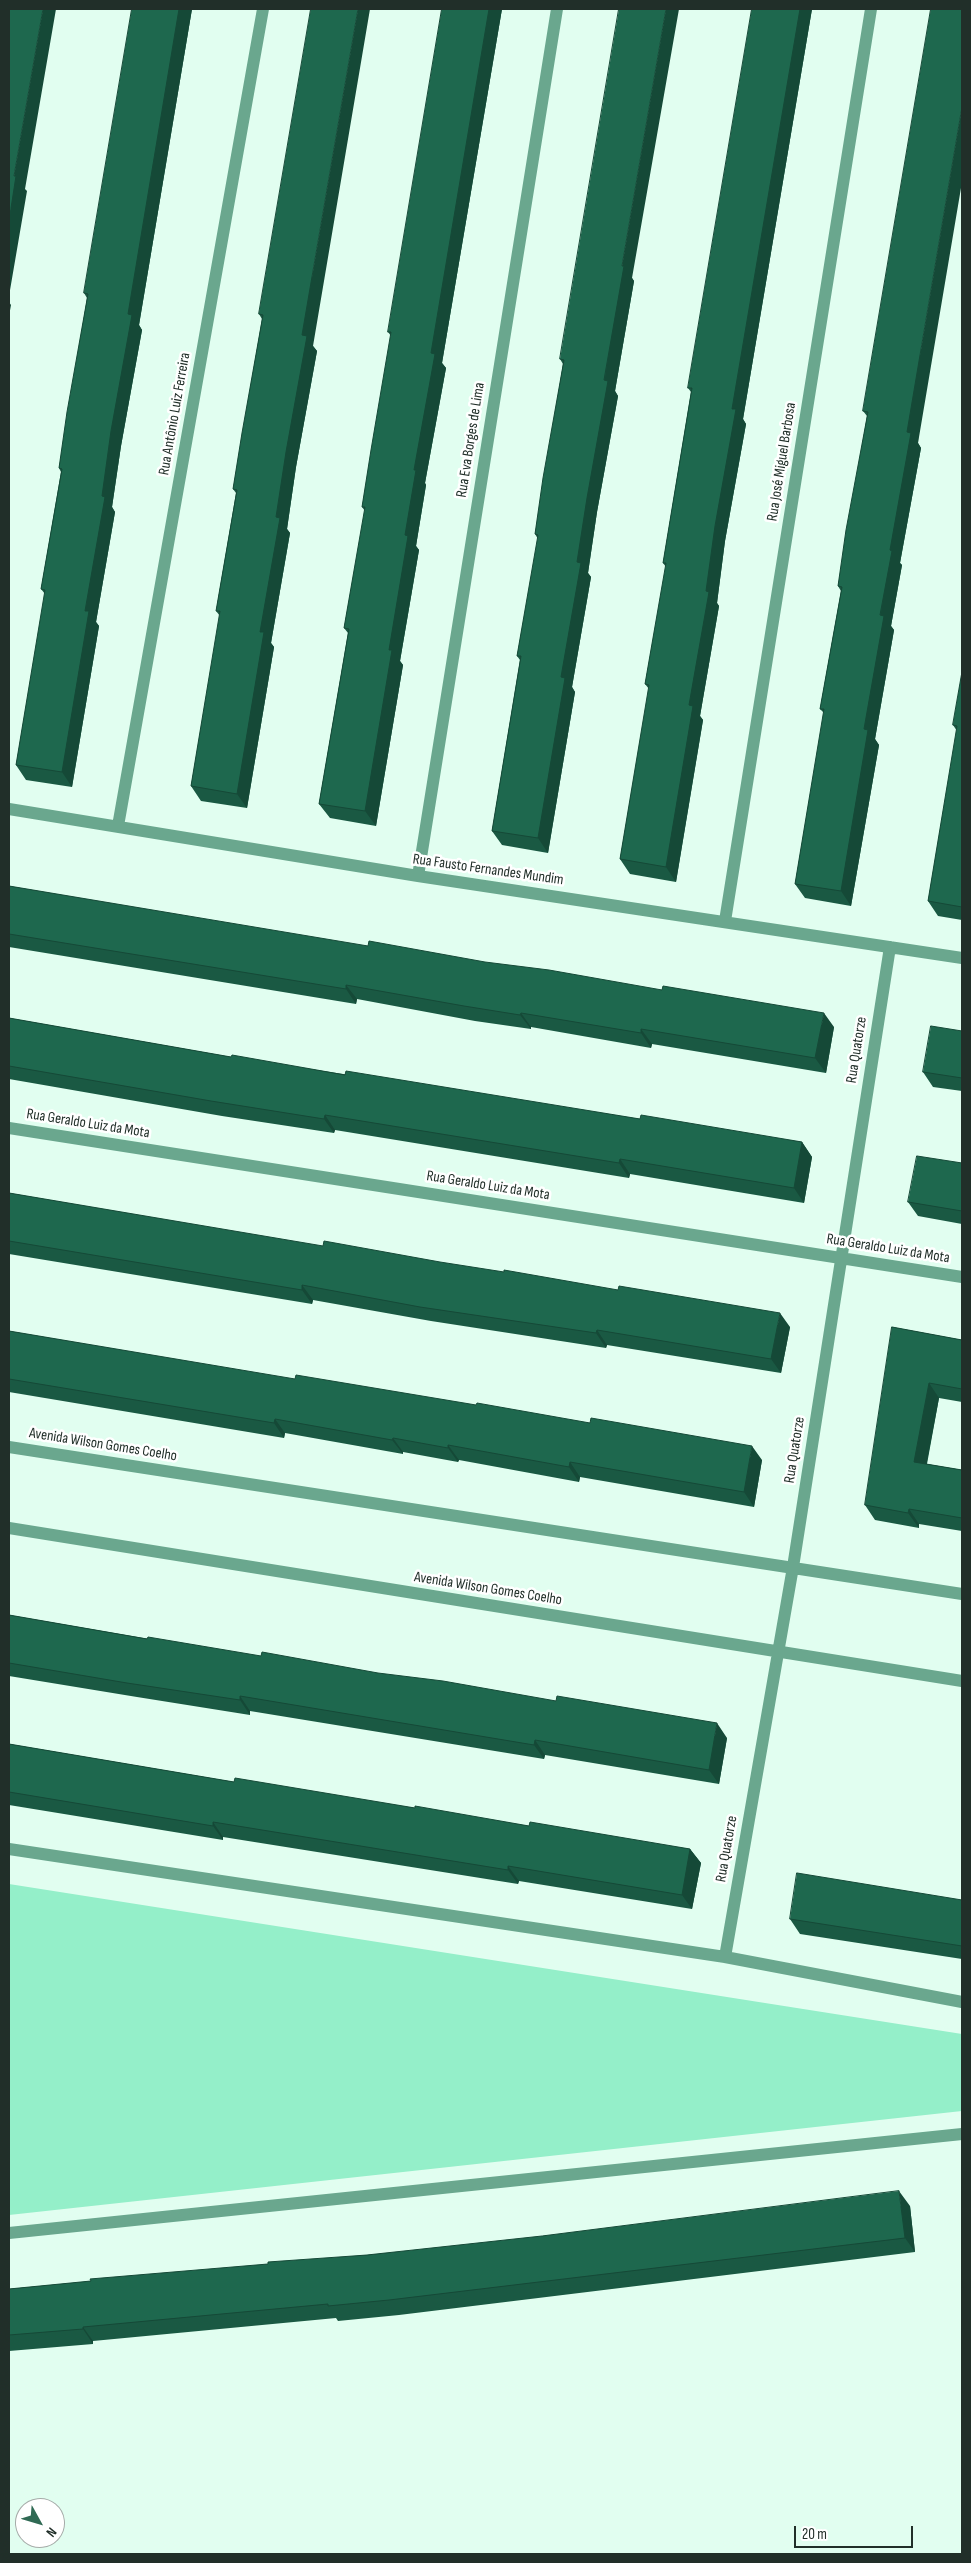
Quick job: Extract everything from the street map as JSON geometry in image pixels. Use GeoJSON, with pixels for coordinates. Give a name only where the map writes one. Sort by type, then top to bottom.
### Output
{"type":"FeatureCollection","features":[{"type":"Feature","properties":{"kind":"street","name":"Rua Antônio Luiz Ferreira"},"geometry":{"type":"LineString","coordinates":[[118,826],[263,9]]}},
{"type":"Feature","properties":{"kind":"street","name":"Rua Eva Borges de Lima"},"geometry":{"type":"LineString","coordinates":[[418,876],[557,9]]}},
{"type":"Feature","properties":{"kind":"street","name":"Rua José Miguel Barbosa"},"geometry":{"type":"LineString","coordinates":[[725,921],[871,9]]}},
{"type":"Feature","properties":{"kind":"street","name":"Rua Fausto Fernandes Mundim"},"geometry":{"type":"LineString","coordinates":[[9,809],[418,876],[962,958]]}},
{"type":"Feature","properties":{"kind":"street","name":"Rua Quatorze"},"geometry":{"type":"LineString","coordinates":[[725,1957],[794,1567],[840,1258],[890,948]]}},
{"type":"Feature","properties":{"kind":"street","name":"Rua Geraldo Luiz da Mota"},"geometry":{"type":"LineString","coordinates":[[9,1128],[962,1277]]}},
{"type":"Feature","properties":{"kind":"street","name":"Avenida Wilson Gomes Coelho"},"geometry":{"type":"LineString","coordinates":[[9,1447],[962,1594]]}},
{"type":"Feature","properties":{"kind":"street","name":"Avenida Wilson Gomes Coelho"},"geometry":{"type":"LineString","coordinates":[[9,1528],[962,1681]]}},
{"type":"Feature","properties":{"kind":"street"},"geometry":{"type":"LineString","coordinates":[[9,1849],[725,1957],[962,2002]]}},
{"type":"Feature","properties":{"kind":"street"},"geometry":{"type":"LineString","coordinates":[[9,2233],[962,2134]]}},
{"type":"Feature","properties":{"kind":"green space"},"geometry":{"type":"Polygon","coordinates":[[[9,1884],[962,2034],[962,2111],[9,2215],[9,1884]]]}},
{"type":"Feature","properties":{"kind":"building"},"geometry":{"type":"Polygon","coordinates":[[[9,9],[43,9],[14,176],[16,176],[9,221],[9,9]]]}},
{"type":"Feature","properties":{"kind":"building"},"geometry":{"type":"Polygon","coordinates":[[[132,9],[179,9],[128,314],[132,315],[111,431],[102,496],[105,497],[85,611],[89,611],[62,772],[16,765],[45,590],[41,589],[62,469],[59,468],[67,412],[88,294],[84,293],[132,9]]]}},
{"type":"Feature","properties":{"kind":"building"},"geometry":{"type":"Polygon","coordinates":[[[311,9],[358,9],[302,335],[307,336],[276,517],[280,518],[260,632],[264,632],[237,794],[191,786],[220,611],[216,611],[237,490],[233,489],[263,315],[259,314],[311,9]]]}},
{"type":"Feature","properties":{"kind":"building"},"geometry":{"type":"Polygon","coordinates":[[[442,9],[489,9],[431,353],[435,354],[414,470],[416,470],[405,535],[408,536],[389,650],[392,650],[365,811],[319,804],[349,629],[344,628],[365,507],[362,507],[391,332],[388,332],[442,9]]]}},
{"type":"Feature","properties":{"kind":"building"},"geometry":{"type":"Polygon","coordinates":[[[619,9],[666,9],[604,380],[608,381],[577,562],[581,563],[561,677],[565,678],[538,838],[492,831],[521,656],[517,656],[538,535],[535,534],[543,478],[564,360],[560,359],[619,9]]]}},
{"type":"Feature","properties":{"kind":"building"},"geometry":{"type":"Polygon","coordinates":[[[752,9],[800,9],[732,409],[736,409],[715,526],[706,591],[709,592],[689,705],[693,706],[666,867],[620,859],[649,685],[645,684],[666,563],[663,563],[692,388],[688,388],[752,9]]]}},
{"type":"Feature","properties":{"kind":"building"},"geometry":{"type":"Polygon","coordinates":[[[931,9],[962,9],[962,107],[907,432],[911,433],[880,615],[884,616],[864,729],[868,730],[841,891],[795,884],[824,709],[820,709],[842,587],[838,586],[846,530],[868,412],[863,411],[931,9]]]}},
{"type":"Feature","properties":{"kind":"building"},"geometry":{"type":"Polygon","coordinates":[[[962,672],[962,907],[928,901],[957,726],[953,725],[962,672]]]}},
{"type":"Feature","properties":{"kind":"building"},"geometry":{"type":"Polygon","coordinates":[[[9,886],[368,946],[369,941],[485,962],[549,970],[662,990],[663,986],[824,1013],[815,1058],[641,1029],[641,1033],[521,1013],[520,1015],[346,985],[346,989],[9,934],[9,886]]]}},
{"type":"Feature","properties":{"kind":"building"},"geometry":{"type":"Polygon","coordinates":[[[9,1018],[345,1075],[346,1071],[640,1119],[641,1115],[802,1142],[794,1188],[620,1159],[619,1163],[325,1115],[324,1119],[9,1066],[9,1018]]]}},
{"type":"Feature","properties":{"kind":"building"},"geometry":{"type":"Polygon","coordinates":[[[931,1026],[962,1031],[962,1078],[923,1072],[931,1026]]]}},
{"type":"Feature","properties":{"kind":"building"},"geometry":{"type":"Polygon","coordinates":[[[917,1156],[962,1163],[962,1211],[908,1202],[917,1156]]]}},
{"type":"Feature","properties":{"kind":"building"},"geometry":{"type":"Polygon","coordinates":[[[9,1193],[323,1246],[324,1241],[440,1262],[504,1272],[504,1270],[618,1290],[619,1286],[780,1313],[771,1359],[597,1330],[596,1333],[420,1307],[302,1285],[302,1290],[9,1241],[9,1193]]]}},
{"type":"Feature","properties":{"kind":"building"},"geometry":{"type":"Polygon","coordinates":[[[892,1327],[962,1340],[962,1389],[929,1383],[914,1462],[962,1470],[962,1518],[909,1509],[908,1513],[865,1505],[892,1327]]]}},
{"type":"Feature","properties":{"kind":"building"},"geometry":{"type":"Polygon","coordinates":[[[9,1331],[295,1379],[296,1375],[476,1405],[477,1403],[590,1423],[591,1418],[752,1446],[744,1492],[570,1462],[569,1467],[448,1445],[448,1448],[393,1438],[392,1440],[275,1419],[274,1423],[9,1379],[9,1331]]]}},
{"type":"Feature","properties":{"kind":"building"},"geometry":{"type":"Polygon","coordinates":[[[9,1615],[147,1639],[148,1637],[261,1656],[262,1652],[378,1673],[443,1681],[556,1701],[557,1696],[717,1723],[709,1770],[535,1740],[534,1745],[240,1696],[240,1700],[9,1663],[9,1615]]]}},
{"type":"Feature","properties":{"kind":"building"},"geometry":{"type":"Polygon","coordinates":[[[9,1744],[234,1782],[235,1778],[529,1826],[530,1822],[690,1849],[682,1895],[508,1866],[508,1870],[213,1822],[213,1826],[9,1792],[9,1744]]]}},
{"type":"Feature","properties":{"kind":"building"},"geometry":{"type":"Polygon","coordinates":[[[797,1873],[962,1900],[962,1946],[790,1919],[797,1873]]]}},
{"type":"Feature","properties":{"kind":"building"},"geometry":{"type":"Polygon","coordinates":[[[899,2191],[905,2238],[389,2300],[328,2306],[328,2304],[9,2335],[9,2289],[91,2281],[90,2279],[268,2264],[268,2262],[367,2255],[542,2236],[899,2191]]]}}]}
